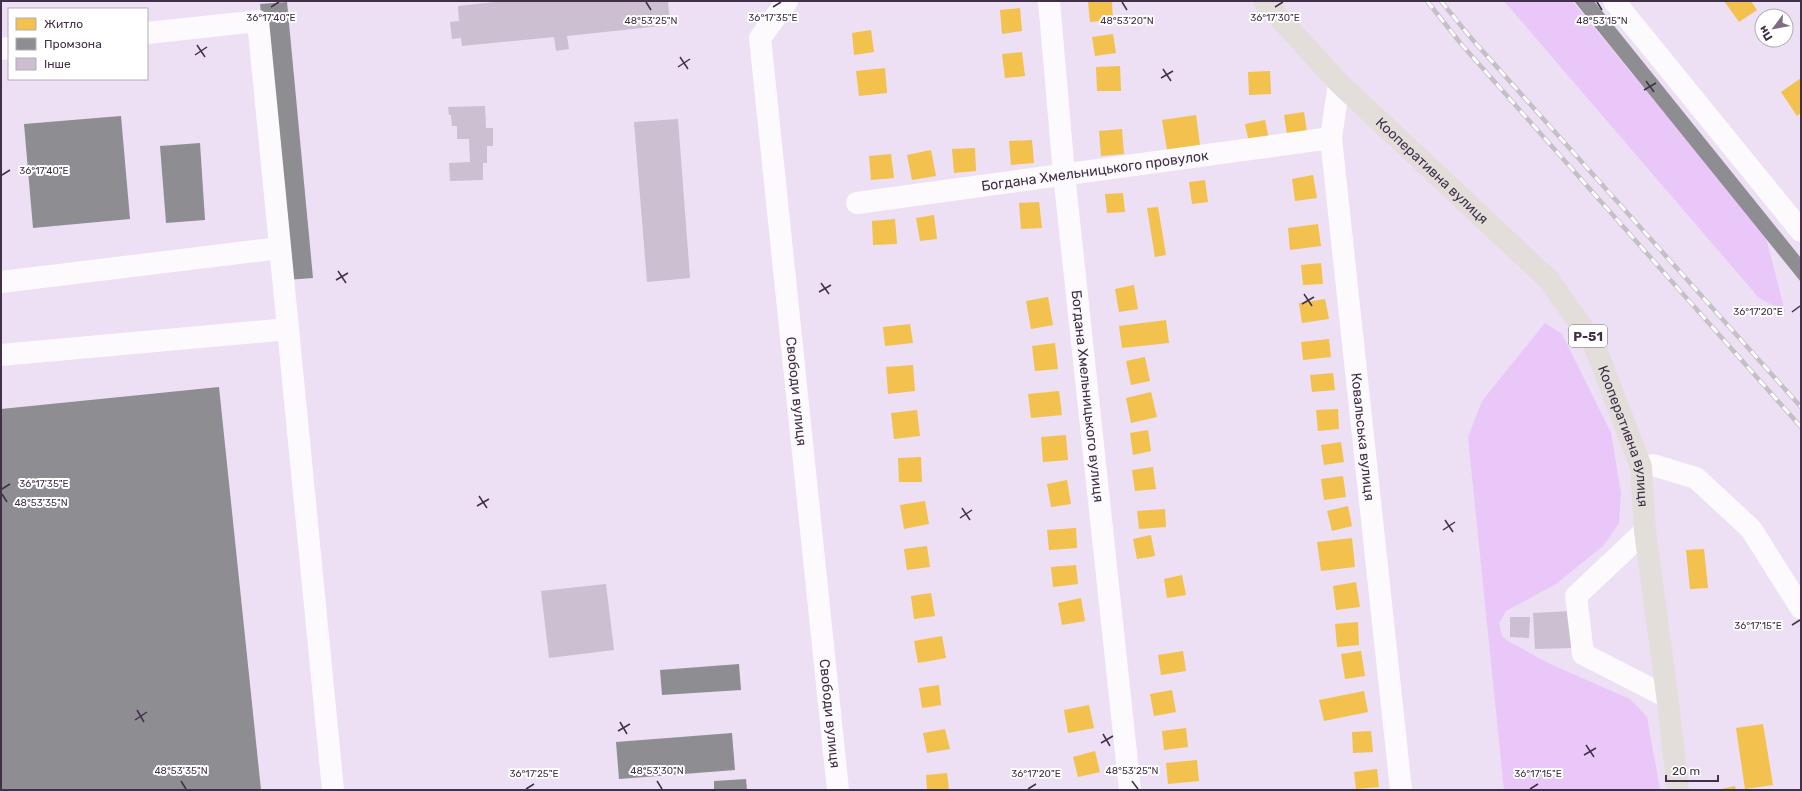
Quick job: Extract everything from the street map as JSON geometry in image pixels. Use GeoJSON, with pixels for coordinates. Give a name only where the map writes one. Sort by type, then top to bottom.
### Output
{"type":"FeatureCollection","features":[{"type":"Feature","properties":{"kind":"main road","name":"Кооперативна вулиця"},"geometry":{"type":"LineString","coordinates":[[1264,1],[1339,83],[1548,280],[1594,344],[1641,467],[1645,531],[1668,697],[1678,790]]}},
{"type":"Feature","properties":{"kind":"street","name":"Свободи вулиця"},"geometry":{"type":"LineString","coordinates":[[787,1],[760,38],[838,790]]}},
{"type":"Feature","properties":{"kind":"street","name":"Богдана Хмельницького вулиця"},"geometry":{"type":"LineString","coordinates":[[1049,1],[1064,174],[1130,790]]}},
{"type":"Feature","properties":{"kind":"street"},"geometry":{"type":"LineString","coordinates":[[1614,1],[1801,231]]}},
{"type":"Feature","properties":{"kind":"street"},"geometry":{"type":"LineString","coordinates":[[148,33],[258,21],[333,790]]}},
{"type":"Feature","properties":{"kind":"street","name":"Ковальська вулиця"},"geometry":{"type":"LineString","coordinates":[[1339,83],[1331,138],[1401,790]]}},
{"type":"Feature","properties":{"kind":"street","name":"Богдана Хмельницького провулок"},"geometry":{"type":"LineString","coordinates":[[857,203],[1331,138]]}},
{"type":"Feature","properties":{"kind":"street"},"geometry":{"type":"LineString","coordinates":[[1,282],[280,248]]}},
{"type":"Feature","properties":{"kind":"street"},"geometry":{"type":"LineString","coordinates":[[1,355],[288,329]]}},
{"type":"Feature","properties":{"kind":"street"},"geometry":{"type":"LineString","coordinates":[[1641,467],[1653,465],[1696,478],[1751,529],[1801,608]]}},
{"type":"Feature","properties":{"kind":"street"},"geometry":{"type":"LineString","coordinates":[[1645,531],[1576,596],[1582,654],[1668,697]]}},
{"type":"Feature","properties":{"kind":"shaded area"},"geometry":{"type":"Polygon","coordinates":[[[1504,1],[1572,1],[1765,234],[1785,312],[1759,298],[1504,1]]]}},
{"type":"Feature","properties":{"kind":"shaded area"},"geometry":{"type":"Polygon","coordinates":[[[1545,323],[1562,334],[1611,433],[1621,494],[1619,523],[1604,545],[1556,584],[1506,611],[1499,623],[1502,636],[1508,641],[1550,664],[1630,699],[1647,717],[1660,790],[1504,790],[1468,437],[1482,401],[1545,323]]]}},
{"type":"Feature","properties":{"kind":"building: Житло"},"geometry":{"type":"Polygon","coordinates":[[[1112,1],[1113,20],[1090,22],[1088,2],[1112,1]]]}},
{"type":"Feature","properties":{"kind":"building: Житло"},"geometry":{"type":"Polygon","coordinates":[[[1724,1],[1751,1],[1756,8],[1754,8],[1754,12],[1739,22],[1724,1]]]}},
{"type":"Feature","properties":{"kind":"building: Житло"},"geometry":{"type":"Polygon","coordinates":[[[1020,8],[1022,31],[1002,34],[1000,10],[1020,8]]]}},
{"type":"Feature","properties":{"kind":"building: Житло"},"geometry":{"type":"Polygon","coordinates":[[[871,30],[874,52],[854,55],[852,33],[871,30]]]}},
{"type":"Feature","properties":{"kind":"building: Житло"},"geometry":{"type":"Polygon","coordinates":[[[1113,34],[1116,53],[1095,56],[1092,37],[1113,34]]]}},
{"type":"Feature","properties":{"kind":"building: Житло"},"geometry":{"type":"Polygon","coordinates":[[[1022,52],[1025,76],[1005,78],[1002,54],[1022,52]]]}},
{"type":"Feature","properties":{"kind":"building: Житло"},"geometry":{"type":"Polygon","coordinates":[[[1120,66],[1121,91],[1097,91],[1096,67],[1120,66]]]}},
{"type":"Feature","properties":{"kind":"building: Житло"},"geometry":{"type":"Polygon","coordinates":[[[885,68],[887,93],[859,96],[856,71],[885,68]]]}},
{"type":"Feature","properties":{"kind":"building: Житло"},"geometry":{"type":"Polygon","coordinates":[[[1270,71],[1271,94],[1249,95],[1248,72],[1270,71]]]}},
{"type":"Feature","properties":{"kind":"building: Житло"},"geometry":{"type":"Polygon","coordinates":[[[1801,78],[1801,113],[1797,116],[1781,92],[1801,78]]]}},
{"type":"Feature","properties":{"kind":"building: Житло"},"geometry":{"type":"Polygon","coordinates":[[[1304,112],[1307,132],[1287,134],[1284,115],[1304,112]]]}},
{"type":"Feature","properties":{"kind":"building: Житло"},"geometry":{"type":"Polygon","coordinates":[[[1196,115],[1200,145],[1167,150],[1162,120],[1196,115]]]}},
{"type":"Feature","properties":{"kind":"building: Житло"},"geometry":{"type":"Polygon","coordinates":[[[1265,120],[1269,139],[1249,143],[1245,124],[1265,120]]]}},
{"type":"Feature","properties":{"kind":"building: Житло"},"geometry":{"type":"Polygon","coordinates":[[[1122,129],[1124,154],[1101,156],[1099,131],[1122,129]]]}},
{"type":"Feature","properties":{"kind":"building: Житло"},"geometry":{"type":"Polygon","coordinates":[[[1032,140],[1034,163],[1011,165],[1009,141],[1032,140]]]}},
{"type":"Feature","properties":{"kind":"building: Житло"},"geometry":{"type":"Polygon","coordinates":[[[975,148],[976,171],[954,173],[952,149],[975,148]]]}},
{"type":"Feature","properties":{"kind":"building: Житло"},"geometry":{"type":"Polygon","coordinates":[[[931,150],[936,176],[912,180],[907,155],[931,150]]]}},
{"type":"Feature","properties":{"kind":"building: Житло"},"geometry":{"type":"Polygon","coordinates":[[[891,154],[894,178],[871,180],[869,156],[891,154]]]}},
{"type":"Feature","properties":{"kind":"building: Житло"},"geometry":{"type":"Polygon","coordinates":[[[1313,175],[1317,198],[1295,201],[1292,179],[1313,175]]]}},
{"type":"Feature","properties":{"kind":"building: Житло"},"geometry":{"type":"Polygon","coordinates":[[[1205,180],[1208,202],[1192,204],[1189,182],[1205,180]]]}},
{"type":"Feature","properties":{"kind":"building: Житло"},"geometry":{"type":"Polygon","coordinates":[[[1123,193],[1125,212],[1107,213],[1105,194],[1123,193]]]}},
{"type":"Feature","properties":{"kind":"building: Житло"},"geometry":{"type":"Polygon","coordinates":[[[1039,202],[1042,228],[1021,229],[1019,203],[1039,202]]]}},
{"type":"Feature","properties":{"kind":"building: Житло"},"geometry":{"type":"Polygon","coordinates":[[[1158,207],[1166,255],[1155,257],[1147,208],[1158,207]]]}},
{"type":"Feature","properties":{"kind":"building: Житло"},"geometry":{"type":"Polygon","coordinates":[[[934,215],[937,239],[920,241],[916,218],[934,215]]]}},
{"type":"Feature","properties":{"kind":"building: Житло"},"geometry":{"type":"Polygon","coordinates":[[[895,219],[897,244],[873,245],[872,221],[895,219]]]}},
{"type":"Feature","properties":{"kind":"building: Житло"},"geometry":{"type":"Polygon","coordinates":[[[1318,224],[1321,246],[1290,250],[1288,228],[1318,224]]]}},
{"type":"Feature","properties":{"kind":"building: Житло"},"geometry":{"type":"Polygon","coordinates":[[[1321,263],[1323,284],[1303,285],[1301,265],[1321,263]]]}},
{"type":"Feature","properties":{"kind":"building: Житло"},"geometry":{"type":"Polygon","coordinates":[[[1134,285],[1138,309],[1119,312],[1115,289],[1134,285]]]}},
{"type":"Feature","properties":{"kind":"building: Житло"},"geometry":{"type":"Polygon","coordinates":[[[1048,297],[1053,325],[1031,329],[1026,301],[1048,297]]]}},
{"type":"Feature","properties":{"kind":"building: Житло"},"geometry":{"type":"Polygon","coordinates":[[[1325,299],[1329,319],[1302,323],[1299,303],[1325,299]]]}},
{"type":"Feature","properties":{"kind":"building: Житло"},"geometry":{"type":"Polygon","coordinates":[[[1166,320],[1169,343],[1122,348],[1119,326],[1166,320]]]}},
{"type":"Feature","properties":{"kind":"building: Житло"},"geometry":{"type":"Polygon","coordinates":[[[910,324],[913,343],[885,346],[883,327],[910,324]]]}},
{"type":"Feature","properties":{"kind":"building: Житло"},"geometry":{"type":"Polygon","coordinates":[[[1329,339],[1331,357],[1303,360],[1301,342],[1329,339]]]}},
{"type":"Feature","properties":{"kind":"building: Житло"},"geometry":{"type":"Polygon","coordinates":[[[1055,343],[1058,369],[1035,371],[1032,346],[1055,343]]]}},
{"type":"Feature","properties":{"kind":"building: Житло"},"geometry":{"type":"Polygon","coordinates":[[[1145,357],[1150,381],[1131,385],[1126,361],[1145,357]]]}},
{"type":"Feature","properties":{"kind":"building: Житло"},"geometry":{"type":"Polygon","coordinates":[[[913,365],[915,391],[888,394],[886,367],[913,365]]]}},
{"type":"Feature","properties":{"kind":"building: Житло"},"geometry":{"type":"Polygon","coordinates":[[[1333,373],[1335,390],[1312,392],[1310,375],[1333,373]]]}},
{"type":"Feature","properties":{"kind":"building: Житло"},"geometry":{"type":"Polygon","coordinates":[[[1059,391],[1062,415],[1031,418],[1028,394],[1059,391]]]}},
{"type":"Feature","properties":{"kind":"building: Житло"},"geometry":{"type":"Polygon","coordinates":[[[1151,392],[1157,417],[1131,423],[1126,398],[1151,392]]]}},
{"type":"Feature","properties":{"kind":"building: Житло"},"geometry":{"type":"Polygon","coordinates":[[[1338,409],[1339,429],[1318,431],[1316,410],[1338,409]]]}},
{"type":"Feature","properties":{"kind":"building: Житло"},"geometry":{"type":"Polygon","coordinates":[[[917,410],[920,436],[894,439],[891,413],[917,410]]]}},
{"type":"Feature","properties":{"kind":"building: Житло"},"geometry":{"type":"Polygon","coordinates":[[[1148,430],[1151,451],[1133,455],[1130,433],[1148,430]]]}},
{"type":"Feature","properties":{"kind":"building: Житло"},"geometry":{"type":"Polygon","coordinates":[[[1066,435],[1068,460],[1043,462],[1041,437],[1066,435]]]}},
{"type":"Feature","properties":{"kind":"building: Житло"},"geometry":{"type":"Polygon","coordinates":[[[1341,442],[1344,462],[1324,465],[1321,445],[1341,442]]]}},
{"type":"Feature","properties":{"kind":"building: Житло"},"geometry":{"type":"Polygon","coordinates":[[[921,457],[922,482],[899,482],[898,458],[921,457]]]}},
{"type":"Feature","properties":{"kind":"building: Житло"},"geometry":{"type":"Polygon","coordinates":[[[1153,467],[1156,489],[1135,491],[1132,470],[1153,467]]]}},
{"type":"Feature","properties":{"kind":"building: Житло"},"geometry":{"type":"Polygon","coordinates":[[[1343,476],[1346,497],[1324,500],[1321,479],[1343,476]]]}},
{"type":"Feature","properties":{"kind":"building: Житло"},"geometry":{"type":"Polygon","coordinates":[[[1067,480],[1071,504],[1051,507],[1047,484],[1067,480]]]}},
{"type":"Feature","properties":{"kind":"building: Житло"},"geometry":{"type":"Polygon","coordinates":[[[925,501],[929,524],[904,529],[900,505],[925,501]]]}},
{"type":"Feature","properties":{"kind":"building: Житло"},"geometry":{"type":"Polygon","coordinates":[[[1348,506],[1352,526],[1332,531],[1327,511],[1348,506]]]}},
{"type":"Feature","properties":{"kind":"building: Житло"},"geometry":{"type":"Polygon","coordinates":[[[1165,509],[1166,527],[1139,529],[1137,511],[1165,509]]]}},
{"type":"Feature","properties":{"kind":"building: Житло"},"geometry":{"type":"Polygon","coordinates":[[[1076,528],[1077,548],[1049,550],[1047,530],[1076,528]]]}},
{"type":"Feature","properties":{"kind":"building: Житло"},"geometry":{"type":"Polygon","coordinates":[[[1151,535],[1155,556],[1137,559],[1133,539],[1151,535]]]}},
{"type":"Feature","properties":{"kind":"building: Житло"},"geometry":{"type":"Polygon","coordinates":[[[1352,538],[1355,567],[1321,571],[1317,542],[1352,538]]]}},
{"type":"Feature","properties":{"kind":"building: Житло"},"geometry":{"type":"Polygon","coordinates":[[[927,546],[930,567],[907,570],[904,549],[927,546]]]}},
{"type":"Feature","properties":{"kind":"building: Житло"},"geometry":{"type":"Polygon","coordinates":[[[1704,549],[1708,588],[1690,589],[1686,550],[1704,549]]]}},
{"type":"Feature","properties":{"kind":"building: Житло"},"geometry":{"type":"Polygon","coordinates":[[[1076,565],[1078,584],[1053,587],[1051,567],[1076,565]]]}},
{"type":"Feature","properties":{"kind":"building: Житло"},"geometry":{"type":"Polygon","coordinates":[[[1182,575],[1186,595],[1167,598],[1164,579],[1182,575]]]}},
{"type":"Feature","properties":{"kind":"building: Житло"},"geometry":{"type":"Polygon","coordinates":[[[1356,582],[1360,607],[1336,610],[1333,586],[1356,582]]]}},
{"type":"Feature","properties":{"kind":"building: Житло"},"geometry":{"type":"Polygon","coordinates":[[[931,593],[935,616],[914,619],[911,596],[931,593]]]}},
{"type":"Feature","properties":{"kind":"building: Житло"},"geometry":{"type":"Polygon","coordinates":[[[1081,598],[1085,621],[1062,625],[1058,603],[1081,598]]]}},
{"type":"Feature","properties":{"kind":"building: Житло"},"geometry":{"type":"Polygon","coordinates":[[[1358,622],[1359,645],[1337,647],[1335,624],[1358,622]]]}},
{"type":"Feature","properties":{"kind":"building: Житло"},"geometry":{"type":"Polygon","coordinates":[[[942,636],[946,658],[918,663],[914,641],[942,636]]]}},
{"type":"Feature","properties":{"kind":"building: Житло"},"geometry":{"type":"Polygon","coordinates":[[[1183,651],[1186,671],[1161,675],[1158,655],[1183,651]]]}},
{"type":"Feature","properties":{"kind":"building: Житло"},"geometry":{"type":"Polygon","coordinates":[[[1361,651],[1365,676],[1345,679],[1341,654],[1361,651]]]}},
{"type":"Feature","properties":{"kind":"building: Житло"},"geometry":{"type":"Polygon","coordinates":[[[939,685],[941,705],[922,708],[919,688],[939,685]]]}},
{"type":"Feature","properties":{"kind":"building: Житло"},"geometry":{"type":"Polygon","coordinates":[[[1172,690],[1176,712],[1154,716],[1150,694],[1172,690]]]}},
{"type":"Feature","properties":{"kind":"building: Житло"},"geometry":{"type":"Polygon","coordinates":[[[1364,691],[1368,712],[1324,721],[1319,700],[1364,691]]]}},
{"type":"Feature","properties":{"kind":"building: Житло"},"geometry":{"type":"Polygon","coordinates":[[[1089,705],[1094,728],[1068,733],[1064,710],[1089,705]]]}},
{"type":"Feature","properties":{"kind":"building: Житло"},"geometry":{"type":"Polygon","coordinates":[[[1763,724],[1773,785],[1745,789],[1736,728],[1763,724]]]}},
{"type":"Feature","properties":{"kind":"building: Житло"},"geometry":{"type":"Polygon","coordinates":[[[1186,728],[1188,747],[1164,750],[1162,731],[1186,728]]]}},
{"type":"Feature","properties":{"kind":"building: Житло"},"geometry":{"type":"Polygon","coordinates":[[[945,729],[950,749],[927,753],[923,733],[945,729]]]}},
{"type":"Feature","properties":{"kind":"building: Житло"},"geometry":{"type":"Polygon","coordinates":[[[1371,731],[1373,752],[1353,753],[1352,732],[1371,731]]]}},
{"type":"Feature","properties":{"kind":"building: Житло"},"geometry":{"type":"Polygon","coordinates":[[[1095,751],[1100,772],[1078,777],[1073,757],[1095,751]]]}},
{"type":"Feature","properties":{"kind":"building: Житло"},"geometry":{"type":"Polygon","coordinates":[[[1197,760],[1199,781],[1168,784],[1166,763],[1197,760]]]}},
{"type":"Feature","properties":{"kind":"building: Житло"},"geometry":{"type":"Polygon","coordinates":[[[1377,769],[1379,787],[1356,789],[1354,772],[1377,769]]]}},
{"type":"Feature","properties":{"kind":"building: Житло"},"geometry":{"type":"Polygon","coordinates":[[[947,773],[949,790],[927,790],[926,775],[947,773]]]}},
{"type":"Feature","properties":{"kind":"building: Житло"},"geometry":{"type":"Polygon","coordinates":[[[1735,786],[1736,790],[1721,790],[1721,789],[1735,786]]]}},
{"type":"Feature","properties":{"kind":"building: Промзона"},"geometry":{"type":"Polygon","coordinates":[[[1574,1],[1594,1],[1801,258],[1801,282],[1574,1]]]}},
{"type":"Feature","properties":{"kind":"building: Промзона"},"geometry":{"type":"Polygon","coordinates":[[[287,2],[313,278],[286,280],[260,4],[287,2]]]}},
{"type":"Feature","properties":{"kind":"building: Промзона"},"geometry":{"type":"Polygon","coordinates":[[[121,116],[130,219],[33,228],[24,124],[121,116]]]}},
{"type":"Feature","properties":{"kind":"building: Промзона"},"geometry":{"type":"Polygon","coordinates":[[[200,143],[205,220],[166,223],[160,146],[200,143]]]}},
{"type":"Feature","properties":{"kind":"building: Промзона"},"geometry":{"type":"Polygon","coordinates":[[[219,387],[261,790],[1,790],[1,409],[219,387]]]}},
{"type":"Feature","properties":{"kind":"building: Промзона"},"geometry":{"type":"Polygon","coordinates":[[[739,664],[741,690],[662,695],[660,670],[739,664]]]}},
{"type":"Feature","properties":{"kind":"building: Промзона"},"geometry":{"type":"Polygon","coordinates":[[[732,733],[735,770],[619,779],[616,742],[732,733]]]}},
{"type":"Feature","properties":{"kind":"building: Промзона"},"geometry":{"type":"Polygon","coordinates":[[[746,779],[747,790],[714,790],[714,781],[746,779]]]}},
{"type":"Feature","properties":{"kind":"building: Інше"},"geometry":{"type":"Polygon","coordinates":[[[505,1],[668,1],[670,25],[567,36],[569,49],[556,51],[554,37],[462,46],[461,38],[452,39],[450,22],[459,21],[458,6],[505,1]]]}},
{"type":"Feature","properties":{"kind":"building: Інше"},"geometry":{"type":"Polygon","coordinates":[[[485,106],[486,128],[493,128],[493,146],[487,146],[487,163],[483,163],[483,180],[450,181],[449,163],[470,162],[469,139],[457,139],[457,126],[452,126],[451,115],[449,115],[448,107],[485,106]]]}},
{"type":"Feature","properties":{"kind":"building: Інше"},"geometry":{"type":"Polygon","coordinates":[[[678,119],[690,278],[647,282],[634,122],[678,119]]]}},
{"type":"Feature","properties":{"kind":"building: Інше"},"geometry":{"type":"Polygon","coordinates":[[[606,584],[614,650],[549,658],[541,591],[606,584]]]}},
{"type":"Feature","properties":{"kind":"building: Інше"},"geometry":{"type":"Polygon","coordinates":[[[1571,611],[1573,648],[1535,649],[1533,613],[1571,611]]]}},
{"type":"Feature","properties":{"kind":"building: Інше"},"geometry":{"type":"Polygon","coordinates":[[[1510,617],[1530,617],[1529,638],[1510,637],[1510,617]]]}},
{"type":"Feature","properties":{"kind":"railway"},"geometry":{"type":"LineString","coordinates":[[1427,1],[1462,45],[1801,427]]}},
{"type":"Feature","properties":{"kind":"railway"},"geometry":{"type":"LineString","coordinates":[[1441,1],[1471,38],[1801,407]]}}]}
